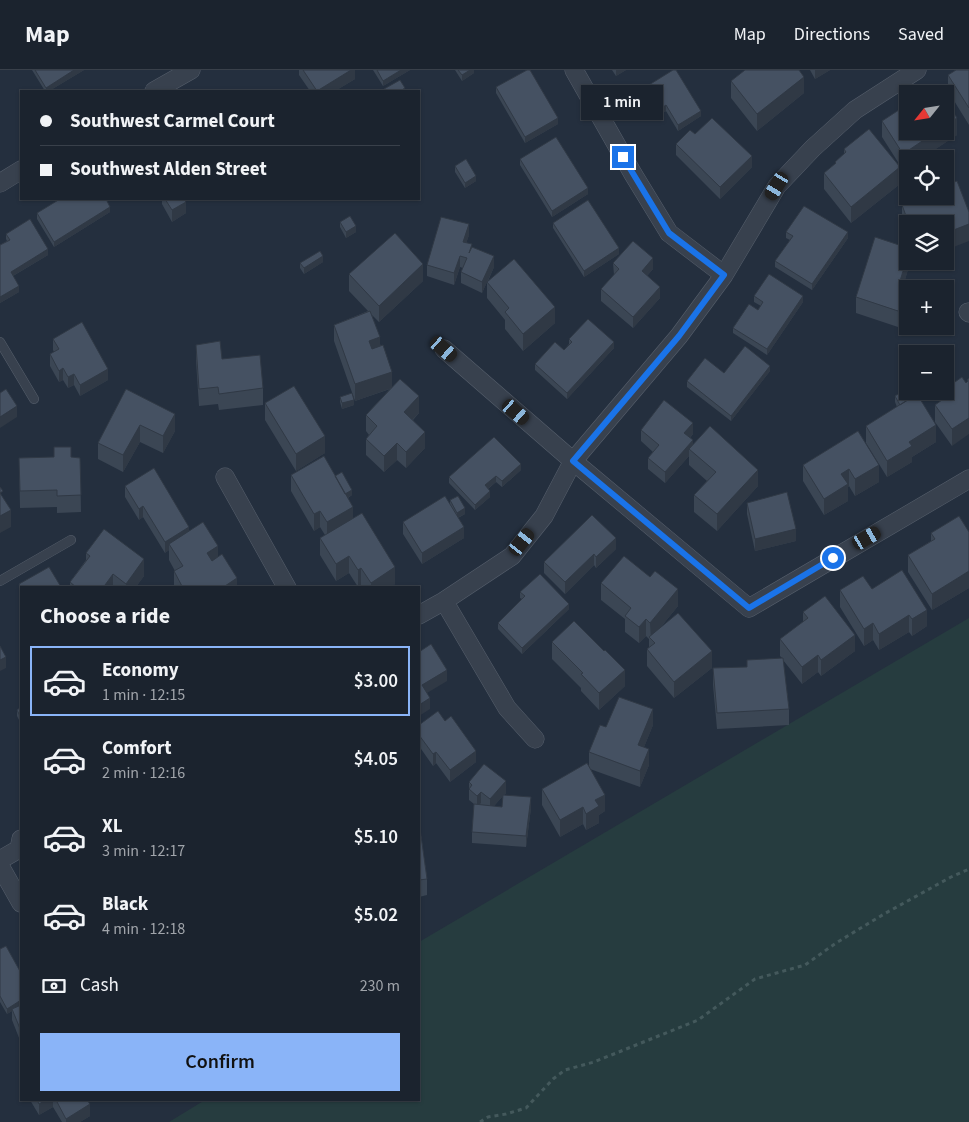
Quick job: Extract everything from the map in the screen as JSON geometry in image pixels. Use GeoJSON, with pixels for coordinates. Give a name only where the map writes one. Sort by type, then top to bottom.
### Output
{"type":"FeatureCollection","features":[{"type":"Feature","properties":{"kind":"street"},"geometry":{"type":"LineString","coordinates":[[156,90],[191,70]]}},
{"type":"Feature","properties":{"kind":"street"},"geometry":{"type":"LineString","coordinates":[[574,70],[669,233],[724,275]]}},
{"type":"Feature","properties":{"kind":"street"},"geometry":{"type":"LineString","coordinates":[[420,614],[444,601],[512,556],[544,516],[573,461],[679,336],[724,275],[777,186],[807,154],[855,110],[917,70]]}},
{"type":"Feature","properties":{"kind":"street"},"geometry":{"type":"LineString","coordinates":[[0,183],[20,171]]}},
{"type":"Feature","properties":{"kind":"street"},"geometry":{"type":"LineString","coordinates":[[444,349],[573,461],[749,608],[969,479]]}},
{"type":"Feature","properties":{"kind":"street"},"geometry":{"type":"LineString","coordinates":[[224,477],[286,586]]}},
{"type":"Feature","properties":{"kind":"street"},"geometry":{"type":"LineString","coordinates":[[444,601],[507,708],[536,739]]}},
{"type":"Feature","properties":{"kind":"street"},"geometry":{"type":"LineString","coordinates":[[0,860],[20,846]]}},
{"type":"Feature","properties":{"kind":"street"},"geometry":{"type":"LineString","coordinates":[[0,866],[20,901]]}},
{"type":"Feature","properties":{"kind":"lane"},"geometry":{"type":"LineString","coordinates":[[0,342],[34,399]]}},
{"type":"Feature","properties":{"kind":"lane"},"geometry":{"type":"LineString","coordinates":[[0,581],[71,540]]}},
{"type":"Feature","properties":{"kind":"path"},"geometry":{"type":"LineString","coordinates":[[480,1122],[488,1116],[506,1114],[526,1108],[553,1079],[565,1070],[594,1062],[698,1020],[755,979],[804,965],[876,919],[969,869]]}},
{"type":"Feature","properties":{"kind":"green space"},"geometry":{"type":"Polygon","coordinates":[[[969,618],[969,1122],[169,1122],[203,1101],[420,1101],[420,941],[969,618]]]}},
{"type":"Feature","properties":{"kind":"building"},"geometry":{"type":"Polygon","coordinates":[[[35,70],[74,70],[46,88],[35,70]]]}},
{"type":"Feature","properties":{"kind":"building"},"geometry":{"type":"Polygon","coordinates":[[[303,70],[351,70],[319,90],[316,90],[303,70]]]}},
{"type":"Feature","properties":{"kind":"building"},"geometry":{"type":"Polygon","coordinates":[[[377,70],[401,70],[383,81],[377,70]]]}},
{"type":"Feature","properties":{"kind":"building"},"geometry":{"type":"Polygon","coordinates":[[[458,70],[470,70],[462,75],[458,70]]]}},
{"type":"Feature","properties":{"kind":"building"},"geometry":{"type":"Polygon","coordinates":[[[530,70],[558,118],[525,137],[496,87],[530,70]]]}},
{"type":"Feature","properties":{"kind":"building"},"geometry":{"type":"Polygon","coordinates":[[[676,70],[701,111],[678,125],[666,105],[650,116],[636,93],[676,70]]]}},
{"type":"Feature","properties":{"kind":"building"},"geometry":{"type":"Polygon","coordinates":[[[745,70],[799,70],[804,77],[757,114],[731,81],[745,70]]]}},
{"type":"Feature","properties":{"kind":"building"},"geometry":{"type":"Polygon","coordinates":[[[956,70],[969,70],[969,108],[948,75],[956,70]]]}},
{"type":"Feature","properties":{"kind":"building"},"geometry":{"type":"Polygon","coordinates":[[[400,80],[405,88],[402,90],[384,89],[400,80]]]}},
{"type":"Feature","properties":{"kind":"building"},"geometry":{"type":"Polygon","coordinates":[[[899,110],[899,140],[924,140],[909,150],[900,150],[882,121],[899,110]]]}},
{"type":"Feature","properties":{"kind":"building"},"geometry":{"type":"Polygon","coordinates":[[[712,118],[752,156],[720,187],[676,144],[690,130],[695,134],[712,118]]]}},
{"type":"Feature","properties":{"kind":"building"},"geometry":{"type":"Polygon","coordinates":[[[869,129],[899,166],[899,168],[851,207],[824,173],[846,152],[844,149],[869,129]]]}},
{"type":"Feature","properties":{"kind":"building"},"geometry":{"type":"Polygon","coordinates":[[[556,137],[588,188],[552,211],[520,159],[556,137]]]}},
{"type":"Feature","properties":{"kind":"building"},"geometry":{"type":"Polygon","coordinates":[[[466,159],[476,176],[465,183],[455,166],[466,159]]]}},
{"type":"Feature","properties":{"kind":"building"},"geometry":{"type":"Polygon","coordinates":[[[957,181],[969,212],[969,224],[954,230],[954,215],[906,215],[902,205],[954,205],[954,182],[957,181]]]}},
{"type":"Feature","properties":{"kind":"building"},"geometry":{"type":"Polygon","coordinates":[[[58,200],[106,200],[110,207],[54,242],[37,213],[58,200]]]}},
{"type":"Feature","properties":{"kind":"building"},"geometry":{"type":"Polygon","coordinates":[[[166,200],[185,200],[186,202],[172,210],[166,200]]]}},
{"type":"Feature","properties":{"kind":"building"},"geometry":{"type":"Polygon","coordinates":[[[588,200],[619,248],[584,271],[553,223],[588,200]]]}},
{"type":"Feature","properties":{"kind":"building"},"geometry":{"type":"Polygon","coordinates":[[[804,206],[848,232],[812,284],[775,261],[793,236],[786,232],[804,206]]]}},
{"type":"Feature","properties":{"kind":"building"},"geometry":{"type":"Polygon","coordinates":[[[350,216],[356,226],[346,232],[340,222],[350,216]]]}},
{"type":"Feature","properties":{"kind":"building"},"geometry":{"type":"Polygon","coordinates":[[[441,217],[469,224],[463,242],[472,244],[469,253],[472,247],[494,256],[482,282],[461,272],[467,258],[460,256],[454,273],[427,265],[441,217]]]}},
{"type":"Feature","properties":{"kind":"building"},"geometry":{"type":"Polygon","coordinates":[[[30,219],[48,249],[11,272],[19,286],[0,297],[0,245],[10,240],[6,234],[30,219]]]}},
{"type":"Feature","properties":{"kind":"building"},"geometry":{"type":"Polygon","coordinates":[[[395,233],[423,264],[379,306],[349,274],[395,233]]]}},
{"type":"Feature","properties":{"kind":"building"},"geometry":{"type":"Polygon","coordinates":[[[875,237],[899,245],[899,270],[903,270],[899,280],[898,311],[856,297],[875,237]]]}},
{"type":"Feature","properties":{"kind":"building"},"geometry":{"type":"Polygon","coordinates":[[[633,241],[653,258],[642,271],[660,287],[633,317],[601,289],[619,269],[613,263],[633,241]]]}},
{"type":"Feature","properties":{"kind":"building"},"geometry":{"type":"Polygon","coordinates":[[[320,251],[323,256],[304,268],[300,263],[320,251]]]}},
{"type":"Feature","properties":{"kind":"building"},"geometry":{"type":"Polygon","coordinates":[[[514,259],[555,307],[523,334],[505,312],[509,308],[487,282],[514,259]]]}},
{"type":"Feature","properties":{"kind":"building"},"geometry":{"type":"Polygon","coordinates":[[[769,274],[803,296],[767,349],[733,328],[749,304],[758,310],[763,302],[754,296],[769,274]]]}},
{"type":"Feature","properties":{"kind":"building"},"geometry":{"type":"Polygon","coordinates":[[[370,311],[380,337],[369,341],[372,349],[383,345],[392,372],[355,384],[334,325],[370,311]]]}},
{"type":"Feature","properties":{"kind":"building"},"geometry":{"type":"Polygon","coordinates":[[[588,319],[614,342],[567,393],[535,364],[555,342],[564,350],[572,342],[569,339],[588,319]]]}},
{"type":"Feature","properties":{"kind":"building"},"geometry":{"type":"Polygon","coordinates":[[[82,322],[108,369],[80,385],[74,374],[68,377],[63,368],[59,371],[50,354],[59,349],[53,339],[82,322]]]}},
{"type":"Feature","properties":{"kind":"building"},"geometry":{"type":"Polygon","coordinates":[[[220,341],[222,359],[260,355],[263,388],[219,394],[218,387],[199,389],[196,345],[220,341]]]}},
{"type":"Feature","properties":{"kind":"building"},"geometry":{"type":"Polygon","coordinates":[[[745,346],[770,366],[731,416],[687,381],[705,358],[724,373],[745,346]]]}},
{"type":"Feature","properties":{"kind":"building"},"geometry":{"type":"Polygon","coordinates":[[[962,377],[966,383],[969,378],[969,418],[952,429],[935,405],[942,400],[954,400],[954,383],[962,377]]]}},
{"type":"Feature","properties":{"kind":"building"},"geometry":{"type":"Polygon","coordinates":[[[400,379],[419,396],[404,412],[425,432],[406,452],[397,443],[384,456],[366,439],[377,426],[366,415],[400,379]]]}},
{"type":"Feature","properties":{"kind":"building"},"geometry":{"type":"Polygon","coordinates":[[[294,386],[325,436],[296,454],[265,403],[294,386]]]}},
{"type":"Feature","properties":{"kind":"building"},"geometry":{"type":"Polygon","coordinates":[[[6,389],[17,406],[0,417],[0,393],[6,389]]]}},
{"type":"Feature","properties":{"kind":"building"},"geometry":{"type":"Polygon","coordinates":[[[126,389],[175,414],[163,436],[140,425],[123,455],[98,443],[126,389]]]}},
{"type":"Feature","properties":{"kind":"building"},"geometry":{"type":"Polygon","coordinates":[[[352,393],[354,400],[342,403],[340,397],[352,393]]]}},
{"type":"Feature","properties":{"kind":"building"},"geometry":{"type":"Polygon","coordinates":[[[899,393],[899,400],[908,400],[900,405],[895,396],[899,393]]]}},
{"type":"Feature","properties":{"kind":"building"},"geometry":{"type":"Polygon","coordinates":[[[664,400],[693,423],[684,433],[693,440],[665,472],[648,458],[659,445],[641,430],[664,400]]]}},
{"type":"Feature","properties":{"kind":"building"},"geometry":{"type":"Polygon","coordinates":[[[907,400],[921,400],[936,425],[909,442],[912,446],[887,461],[866,426],[907,400]]]}},
{"type":"Feature","properties":{"kind":"building"},"geometry":{"type":"Polygon","coordinates":[[[710,426],[758,470],[717,514],[694,495],[716,472],[689,449],[710,426]]]}},
{"type":"Feature","properties":{"kind":"building"},"geometry":{"type":"Polygon","coordinates":[[[858,431],[879,465],[855,479],[849,469],[841,474],[848,484],[824,499],[803,465],[858,431]]]}},
{"type":"Feature","properties":{"kind":"building"},"geometry":{"type":"Polygon","coordinates":[[[494,437],[521,464],[502,481],[496,476],[485,485],[490,491],[475,505],[449,477],[494,437]]]}},
{"type":"Feature","properties":{"kind":"building"},"geometry":{"type":"Polygon","coordinates":[[[54,447],[71,447],[71,457],[80,458],[81,495],[57,496],[57,490],[20,491],[19,458],[54,457],[54,447]]]}},
{"type":"Feature","properties":{"kind":"building"},"geometry":{"type":"Polygon","coordinates":[[[324,456],[353,507],[327,522],[320,511],[314,514],[291,475],[324,456]]]}},
{"type":"Feature","properties":{"kind":"building"},"geometry":{"type":"Polygon","coordinates":[[[154,468],[189,527],[165,542],[143,506],[139,509],[125,486],[154,468]]]}},
{"type":"Feature","properties":{"kind":"building"},"geometry":{"type":"Polygon","coordinates":[[[342,472],[352,490],[345,494],[335,476],[342,472]]]}},
{"type":"Feature","properties":{"kind":"building"},"geometry":{"type":"Polygon","coordinates":[[[787,492],[796,529],[755,539],[747,503],[787,492]]]}},
{"type":"Feature","properties":{"kind":"building"},"geometry":{"type":"Polygon","coordinates":[[[0,493],[11,510],[0,516],[0,493]]]}},
{"type":"Feature","properties":{"kind":"building"},"geometry":{"type":"Polygon","coordinates":[[[445,496],[464,527],[422,553],[403,522],[445,496]]]}},
{"type":"Feature","properties":{"kind":"building"},"geometry":{"type":"Polygon","coordinates":[[[458,496],[465,508],[457,513],[450,500],[458,496]]]}},
{"type":"Feature","properties":{"kind":"building"},"geometry":{"type":"Polygon","coordinates":[[[362,513],[395,567],[371,583],[361,568],[358,570],[349,556],[336,564],[320,538],[362,513]]]}},
{"type":"Feature","properties":{"kind":"building"},"geometry":{"type":"Polygon","coordinates":[[[592,515],[616,538],[596,557],[594,554],[565,582],[544,562],[592,515]]]}},
{"type":"Feature","properties":{"kind":"building"},"geometry":{"type":"Polygon","coordinates":[[[959,516],[969,532],[969,571],[932,594],[908,555],[935,539],[931,533],[959,516]]]}},
{"type":"Feature","properties":{"kind":"building"},"geometry":{"type":"Polygon","coordinates":[[[203,522],[218,546],[207,553],[212,561],[222,554],[237,578],[225,586],[182,586],[174,571],[183,566],[169,544],[203,522]]]}},
{"type":"Feature","properties":{"kind":"building"},"geometry":{"type":"Polygon","coordinates":[[[104,529],[144,559],[126,584],[113,574],[106,586],[75,586],[70,582],[90,556],[86,553],[104,529]]]}},
{"type":"Feature","properties":{"kind":"building"},"geometry":{"type":"Polygon","coordinates":[[[624,556],[650,577],[655,571],[678,589],[650,623],[646,619],[639,627],[625,616],[631,608],[601,583],[624,556]]]}},
{"type":"Feature","properties":{"kind":"building"},"geometry":{"type":"Polygon","coordinates":[[[49,567],[60,586],[20,586],[19,584],[49,567]]]}},
{"type":"Feature","properties":{"kind":"building"},"geometry":{"type":"Polygon","coordinates":[[[902,570],[927,610],[912,619],[909,615],[879,634],[873,623],[864,629],[840,590],[863,576],[872,589],[902,570]]]}},
{"type":"Feature","properties":{"kind":"building"},"geometry":{"type":"Polygon","coordinates":[[[540,574],[569,604],[522,648],[498,623],[525,596],[520,592],[540,574]]]}},
{"type":"Feature","properties":{"kind":"building"},"geometry":{"type":"Polygon","coordinates":[[[825,596],[855,635],[821,660],[818,655],[802,667],[780,639],[808,618],[803,612],[825,596]]]}},
{"type":"Feature","properties":{"kind":"building"},"geometry":{"type":"Polygon","coordinates":[[[678,613],[712,651],[674,682],[647,649],[655,643],[649,637],[678,613]]]}},
{"type":"Feature","properties":{"kind":"building"},"geometry":{"type":"Polygon","coordinates":[[[574,621],[625,670],[599,693],[581,674],[583,673],[552,642],[574,621]]]}},
{"type":"Feature","properties":{"kind":"building"},"geometry":{"type":"Polygon","coordinates":[[[431,644],[447,670],[422,685],[430,698],[420,704],[420,651],[431,644]]]}},
{"type":"Feature","properties":{"kind":"building"},"geometry":{"type":"Polygon","coordinates":[[[0,646],[6,657],[0,660],[0,646]]]}},
{"type":"Feature","properties":{"kind":"building"},"geometry":{"type":"Polygon","coordinates":[[[783,658],[789,709],[717,713],[713,668],[747,667],[747,660],[783,658]]]}},
{"type":"Feature","properties":{"kind":"building"},"geometry":{"type":"Polygon","coordinates":[[[619,697],[653,709],[638,745],[649,749],[640,771],[589,752],[600,725],[606,727],[619,697]]]}},
{"type":"Feature","properties":{"kind":"building"},"geometry":{"type":"Polygon","coordinates":[[[438,711],[445,721],[451,716],[476,751],[450,770],[436,752],[433,754],[420,736],[420,724],[438,711]]]}},
{"type":"Feature","properties":{"kind":"building"},"geometry":{"type":"Polygon","coordinates":[[[587,763],[605,795],[595,800],[599,806],[586,814],[583,807],[560,820],[542,789],[587,763]]]}},
{"type":"Feature","properties":{"kind":"building"},"geometry":{"type":"Polygon","coordinates":[[[484,764],[506,781],[490,799],[481,792],[477,796],[469,789],[472,785],[469,782],[484,764]]]}},
{"type":"Feature","properties":{"kind":"building"},"geometry":{"type":"Polygon","coordinates":[[[503,795],[531,797],[526,836],[472,832],[474,804],[502,807],[503,795]]]}},
{"type":"Feature","properties":{"kind":"building"},"geometry":{"type":"Polygon","coordinates":[[[420,828],[427,879],[420,880],[420,828]]]}},
{"type":"Feature","properties":{"kind":"building"},"geometry":{"type":"Polygon","coordinates":[[[6,946],[20,971],[20,1001],[7,1009],[0,996],[0,949],[6,946]]]}},
{"type":"Feature","properties":{"kind":"building"},"geometry":{"type":"Polygon","coordinates":[[[20,1005],[20,1029],[12,1009],[20,1005]]]}},
{"type":"Feature","properties":{"kind":"building"},"geometry":{"type":"Polygon","coordinates":[[[57,1101],[88,1101],[90,1104],[66,1119],[57,1101]]]}},
{"type":"Feature","properties":{"kind":"route"},"geometry":{"type":"LineString","coordinates":[[623,157],[669,233],[724,275],[679,336],[573,461],[749,608],[833,558]]}}]}
